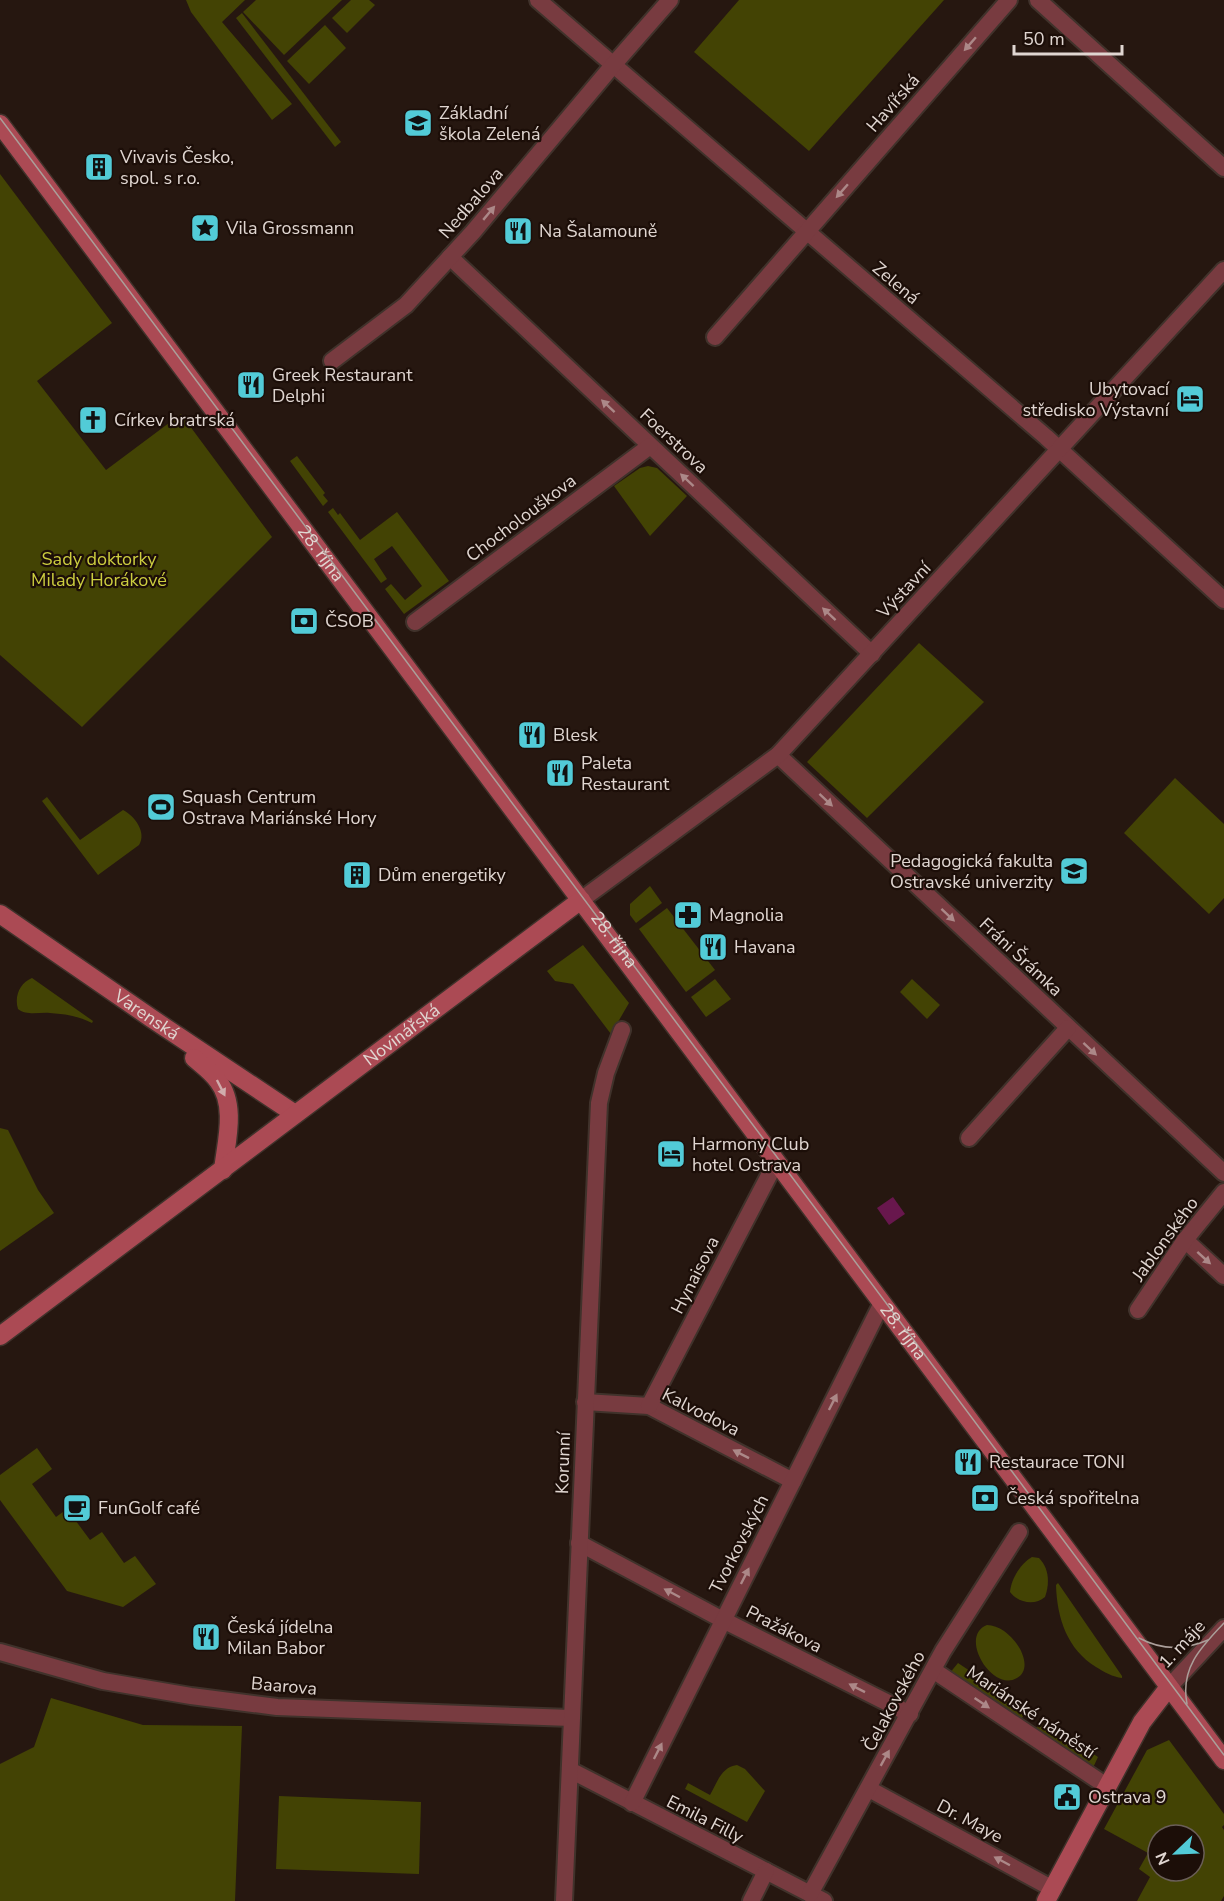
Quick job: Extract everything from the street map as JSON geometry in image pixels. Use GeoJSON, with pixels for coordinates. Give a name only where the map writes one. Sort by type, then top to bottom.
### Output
{"type":"FeatureCollection","features":[{"type":"Feature","properties":{"kind":"main road","name":"28. října"},"geometry":{"type":"LineString","coordinates":[[0,124],[1224,1760]]}},
{"type":"Feature","properties":{"kind":"main road","name":"Novinářská"},"geometry":{"type":"LineString","coordinates":[[0,1336],[581,900]]}},
{"type":"Feature","properties":{"kind":"main road","name":"Varenská"},"geometry":{"type":"LineString","coordinates":[[0,914],[295,1114]]}},
{"type":"Feature","properties":{"kind":"main road"},"geometry":{"type":"LineString","coordinates":[[151,1018],[219,1082],[228,1104],[228,1128],[223,1170]]}},
{"type":"Feature","properties":{"kind":"main road"},"geometry":{"type":"LineString","coordinates":[[1050,1895],[1142,1722],[1169,1687]]}},
{"type":"Feature","properties":{"kind":"street","name":"Zelená"},"geometry":{"type":"LineString","coordinates":[[538,0],[1060,449],[1224,600]]}},
{"type":"Feature","properties":{"kind":"street","name":"Nedbalova"},"geometry":{"type":"LineString","coordinates":[[332,361],[406,304],[450,257],[670,0]]}},
{"type":"Feature","properties":{"kind":"street","name":"Havířská"},"geometry":{"type":"LineString","coordinates":[[806,232],[1009,0]]}},
{"type":"Feature","properties":{"kind":"street"},"geometry":{"type":"LineString","coordinates":[[1038,0],[1224,168]]}},
{"type":"Feature","properties":{"kind":"street"},"geometry":{"type":"LineString","coordinates":[[715,337],[806,232]]}},
{"type":"Feature","properties":{"kind":"street","name":"Foerstrova"},"geometry":{"type":"LineString","coordinates":[[450,257],[872,654]]}},
{"type":"Feature","properties":{"kind":"street","name":"Výstavní"},"geometry":{"type":"LineString","coordinates":[[581,900],[778,755],[1224,270]]}},
{"type":"Feature","properties":{"kind":"street","name":"Chocholouškova"},"geometry":{"type":"LineString","coordinates":[[415,622],[650,446]]}},
{"type":"Feature","properties":{"kind":"street","name":"Fráni Šrámka"},"geometry":{"type":"LineString","coordinates":[[778,755],[1224,1173]]}},
{"type":"Feature","properties":{"kind":"street"},"geometry":{"type":"LineString","coordinates":[[969,1138],[1068,1028]]}},
{"type":"Feature","properties":{"kind":"street","name":"Korunní"},"geometry":{"type":"LineString","coordinates":[[564,1901],[599,1103],[606,1073],[622,1030]]}},
{"type":"Feature","properties":{"kind":"street","name":"Hynaisova"},"geometry":{"type":"LineString","coordinates":[[649,1406],[777,1162]]}},
{"type":"Feature","properties":{"kind":"street","name":"Jablonského"},"geometry":{"type":"LineString","coordinates":[[1138,1310],[1185,1240],[1224,1192]]}},
{"type":"Feature","properties":{"kind":"street"},"geometry":{"type":"LineString","coordinates":[[1185,1240],[1224,1276]]}},
{"type":"Feature","properties":{"kind":"street","name":"Tvorkovských"},"geometry":{"type":"LineString","coordinates":[[632,1803],[882,1303]]}},
{"type":"Feature","properties":{"kind":"street","name":"Kalvodova"},"geometry":{"type":"LineString","coordinates":[[585,1402],[649,1406],[793,1481]]}},
{"type":"Feature","properties":{"kind":"street","name":"Čelakovského"},"geometry":{"type":"LineString","coordinates":[[817,1898],[847,1828],[933,1670],[1019,1532]]}},
{"type":"Feature","properties":{"kind":"street","name":"Pražákova"},"geometry":{"type":"LineString","coordinates":[[579,1543],[723,1620],[910,1714]]}},
{"type":"Feature","properties":{"kind":"street","name":"1. máje"},"geometry":{"type":"LineString","coordinates":[[1169,1687],[1224,1628]]}},
{"type":"Feature","properties":{"kind":"street","name":"Baarova"},"geometry":{"type":"LineString","coordinates":[[0,1652],[103,1681],[191,1696],[277,1707],[571,1718]]}},
{"type":"Feature","properties":{"kind":"street","name":"Mariánské náměstí"},"geometry":{"type":"LineString","coordinates":[[933,1670],[1108,1786]]}},
{"type":"Feature","properties":{"kind":"street","name":"Emila Filly"},"geometry":{"type":"LineString","coordinates":[[570,1770],[817,1898]]}},
{"type":"Feature","properties":{"kind":"street","name":"Dr. Maye"},"geometry":{"type":"LineString","coordinates":[[869,1789],[1050,1895]]}},
{"type":"Feature","properties":{"kind":"street"},"geometry":{"type":"LineString","coordinates":[[751,1901],[766,1871]]}},
{"type":"Feature","properties":{"kind":"green space"},"geometry":{"type":"Polygon","coordinates":[[[186,0],[245,0],[222,22],[292,104],[272,120],[191,12],[186,0]]]}},
{"type":"Feature","properties":{"kind":"green space"},"geometry":{"type":"Polygon","coordinates":[[[256,0],[342,0],[284,55],[243,12],[256,0]]]}},
{"type":"Feature","properties":{"kind":"green space"},"geometry":{"type":"Polygon","coordinates":[[[351,0],[369,0],[375,5],[347,33],[332,18],[351,0]]]}},
{"type":"Feature","properties":{"kind":"green space"},"geometry":{"type":"Polygon","coordinates":[[[739,0],[944,0],[809,151],[694,52],[739,0]]]}},
{"type":"Feature","properties":{"kind":"green space"},"geometry":{"type":"Polygon","coordinates":[[[242,13],[341,142],[335,147],[236,18],[242,13]]]}},
{"type":"Feature","properties":{"kind":"green space"},"geometry":{"type":"Polygon","coordinates":[[[325,25],[346,48],[309,84],[287,61],[325,25]]]}},
{"type":"Feature","properties":{"kind":"green space","name":"Sady doktorky Milady Horákové"},"geometry":{"type":"Polygon","coordinates":[[[0,174],[112,323],[37,381],[106,470],[181,414],[272,537],[82,727],[0,655],[0,174]]]}},
{"type":"Feature","properties":{"kind":"green space"},"geometry":{"type":"Polygon","coordinates":[[[297,456],[325,493],[323,495],[328,501],[323,506],[290,461],[297,456]]]}},
{"type":"Feature","properties":{"kind":"green space"},"geometry":{"type":"Polygon","coordinates":[[[648,466],[657,468],[687,496],[650,536],[614,486],[640,468],[648,466]]]}},
{"type":"Feature","properties":{"kind":"green space"},"geometry":{"type":"Polygon","coordinates":[[[333,508],[338,515],[340,513],[360,540],[397,512],[449,581],[404,614],[385,589],[391,584],[405,600],[422,586],[392,546],[374,559],[387,579],[381,583],[328,512],[333,508]]]}},
{"type":"Feature","properties":{"kind":"green space"},"geometry":{"type":"Polygon","coordinates":[[[919,643],[984,702],[867,818],[807,762],[919,643]]]}},
{"type":"Feature","properties":{"kind":"green space"},"geometry":{"type":"Polygon","coordinates":[[[1175,778],[1224,824],[1224,898],[1209,914],[1124,833],[1175,778]]]}},
{"type":"Feature","properties":{"kind":"green space"},"geometry":{"type":"Polygon","coordinates":[[[47,797],[80,840],[123,810],[132,816],[141,830],[139,845],[98,875],[42,801],[47,797]]]}},
{"type":"Feature","properties":{"kind":"green space"},"geometry":{"type":"Polygon","coordinates":[[[650,886],[662,903],[636,923],[630,915],[630,904],[650,886]]]}},
{"type":"Feature","properties":{"kind":"green space"},"geometry":{"type":"Polygon","coordinates":[[[667,908],[715,970],[686,992],[639,929],[667,908]]]}},
{"type":"Feature","properties":{"kind":"green space"},"geometry":{"type":"Polygon","coordinates":[[[583,945],[629,1003],[611,1034],[573,984],[555,981],[547,971],[583,945]]]}},
{"type":"Feature","properties":{"kind":"green space"},"geometry":{"type":"Polygon","coordinates":[[[32,978],[93,1021],[92,1023],[66,1015],[29,1013],[18,1009],[19,990],[32,978]]]}},
{"type":"Feature","properties":{"kind":"green space"},"geometry":{"type":"Polygon","coordinates":[[[715,979],[731,999],[706,1017],[691,997],[715,979]]]}},
{"type":"Feature","properties":{"kind":"green space"},"geometry":{"type":"Polygon","coordinates":[[[912,979],[940,1005],[927,1019],[900,992],[912,979]]]}},
{"type":"Feature","properties":{"kind":"green space"},"geometry":{"type":"Polygon","coordinates":[[[0,1128],[8,1130],[38,1190],[54,1213],[0,1251],[0,1128]]]}},
{"type":"Feature","properties":{"kind":"green space"},"geometry":{"type":"Polygon","coordinates":[[[37,1448],[52,1469],[32,1484],[56,1517],[67,1509],[90,1540],[102,1532],[124,1563],[135,1556],[156,1584],[123,1607],[67,1591],[0,1500],[0,1475],[37,1448]]]}},
{"type":"Feature","properties":{"kind":"green space"},"geometry":{"type":"Polygon","coordinates":[[[1032,1557],[1039,1558],[1045,1566],[1048,1586],[1045,1597],[1036,1602],[1027,1602],[1017,1599],[1010,1592],[1017,1572],[1032,1557]]]}},
{"type":"Feature","properties":{"kind":"green space"},"geometry":{"type":"Polygon","coordinates":[[[1058,1583],[1122,1678],[1086,1660],[1071,1642],[1061,1621],[1056,1585],[1058,1583]]]}},
{"type":"Feature","properties":{"kind":"green space"},"geometry":{"type":"Polygon","coordinates":[[[987,1625],[1005,1632],[1019,1647],[1025,1665],[1023,1672],[1017,1678],[1007,1680],[998,1678],[982,1661],[977,1651],[976,1640],[979,1631],[987,1625]]]}},
{"type":"Feature","properties":{"kind":"green space"},"geometry":{"type":"Polygon","coordinates":[[[958,1663],[1027,1709],[1021,1720],[971,1684],[966,1686],[949,1674],[958,1663]]]}},
{"type":"Feature","properties":{"kind":"green space"},"geometry":{"type":"Polygon","coordinates":[[[51,1698],[143,1725],[242,1726],[235,1901],[0,1901],[0,1764],[34,1747],[51,1698]]]}},
{"type":"Feature","properties":{"kind":"green space"},"geometry":{"type":"Polygon","coordinates":[[[1039,1719],[1098,1757],[1091,1772],[1032,1728],[1034,1726],[1037,1728],[1039,1719]]]}},
{"type":"Feature","properties":{"kind":"green space"},"geometry":{"type":"Polygon","coordinates":[[[1169,1740],[1224,1814],[1222,1827],[1224,1830],[1224,1896],[1221,1901],[1137,1901],[1147,1883],[1206,1883],[1206,1823],[1146,1823],[1146,1852],[1104,1829],[1147,1750],[1169,1740]]]}},
{"type":"Feature","properties":{"kind":"green space"},"geometry":{"type":"Polygon","coordinates":[[[737,1765],[745,1769],[765,1791],[747,1822],[685,1789],[688,1783],[710,1795],[723,1772],[737,1765]]]}},
{"type":"Feature","properties":{"kind":"green space"},"geometry":{"type":"Polygon","coordinates":[[[279,1796],[421,1802],[419,1874],[276,1869],[279,1796]]]}},
{"type":"Feature","properties":{"kind":"green space"},"geometry":{"type":"Polygon","coordinates":[[[1146,1857],[1146,1874],[1139,1869],[1146,1857]]]}},
{"type":"Feature","properties":{"kind":"shaded area"},"geometry":{"type":"Polygon","coordinates":[[[893,1197],[905,1214],[889,1225],[877,1208],[893,1197]]]}},
{"type":"Feature","properties":{"kind":"tram line"},"geometry":{"type":"LineString","coordinates":[[0,118],[1224,1755]]}},
{"type":"Feature","properties":{"kind":"tram line"},"geometry":{"type":"LineString","coordinates":[[1187,1704],[1187,1680],[1194,1659],[1224,1623]]}},
{"type":"Feature","properties":{"kind":"tram line"},"geometry":{"type":"LineString","coordinates":[[1139,1638],[1164,1647],[1191,1646],[1208,1640]]}},
{"type":"Feature","properties":{"kind":"place","name":"Základní škola Zelená"},"geometry":{"type":"Point","coordinates":[418,123]}},
{"type":"Feature","properties":{"kind":"place","name":"Vivavis Česko, spol. s r.o."},"geometry":{"type":"Point","coordinates":[99,167]}},
{"type":"Feature","properties":{"kind":"place","name":"Vila Grossmann"},"geometry":{"type":"Point","coordinates":[205,228]}},
{"type":"Feature","properties":{"kind":"place","name":"Na Šalamouně"},"geometry":{"type":"Point","coordinates":[518,231]}},
{"type":"Feature","properties":{"kind":"place","name":"Greek Restaurant Delphi"},"geometry":{"type":"Point","coordinates":[251,385]}},
{"type":"Feature","properties":{"kind":"place","name":"Ubytovací středisko Výstavní"},"geometry":{"type":"Point","coordinates":[1190,399]}},
{"type":"Feature","properties":{"kind":"place","name":"Církev bratrská"},"geometry":{"type":"Point","coordinates":[93,420]}},
{"type":"Feature","properties":{"kind":"place","name":"ČSOB"},"geometry":{"type":"Point","coordinates":[304,621]}},
{"type":"Feature","properties":{"kind":"place","name":"Blesk"},"geometry":{"type":"Point","coordinates":[532,735]}},
{"type":"Feature","properties":{"kind":"place","name":"Paleta Restaurant"},"geometry":{"type":"Point","coordinates":[560,773]}},
{"type":"Feature","properties":{"kind":"place","name":"Squash Centrum Ostrava Mariánské Hory"},"geometry":{"type":"Point","coordinates":[161,807]}},
{"type":"Feature","properties":{"kind":"place","name":"Pedagogická fakulta Ostravské univerzity"},"geometry":{"type":"Point","coordinates":[1074,871]}},
{"type":"Feature","properties":{"kind":"place","name":"Dům energetiky"},"geometry":{"type":"Point","coordinates":[357,875]}},
{"type":"Feature","properties":{"kind":"place","name":"Magnolia"},"geometry":{"type":"Point","coordinates":[688,915]}},
{"type":"Feature","properties":{"kind":"place","name":"Havana"},"geometry":{"type":"Point","coordinates":[713,947]}},
{"type":"Feature","properties":{"kind":"place","name":"Harmony Club hotel Ostrava"},"geometry":{"type":"Point","coordinates":[671,1154]}},
{"type":"Feature","properties":{"kind":"place","name":"Restaurace TONI"},"geometry":{"type":"Point","coordinates":[968,1462]}},
{"type":"Feature","properties":{"kind":"place","name":"Česká spořitelna"},"geometry":{"type":"Point","coordinates":[985,1498]}},
{"type":"Feature","properties":{"kind":"place","name":"FunGolf café"},"geometry":{"type":"Point","coordinates":[77,1508]}},
{"type":"Feature","properties":{"kind":"place","name":"Česká jídelna Milan Babor"},"geometry":{"type":"Point","coordinates":[206,1637]}},
{"type":"Feature","properties":{"kind":"place","name":"Ostrava 9"},"geometry":{"type":"Point","coordinates":[1067,1797]}}]}
